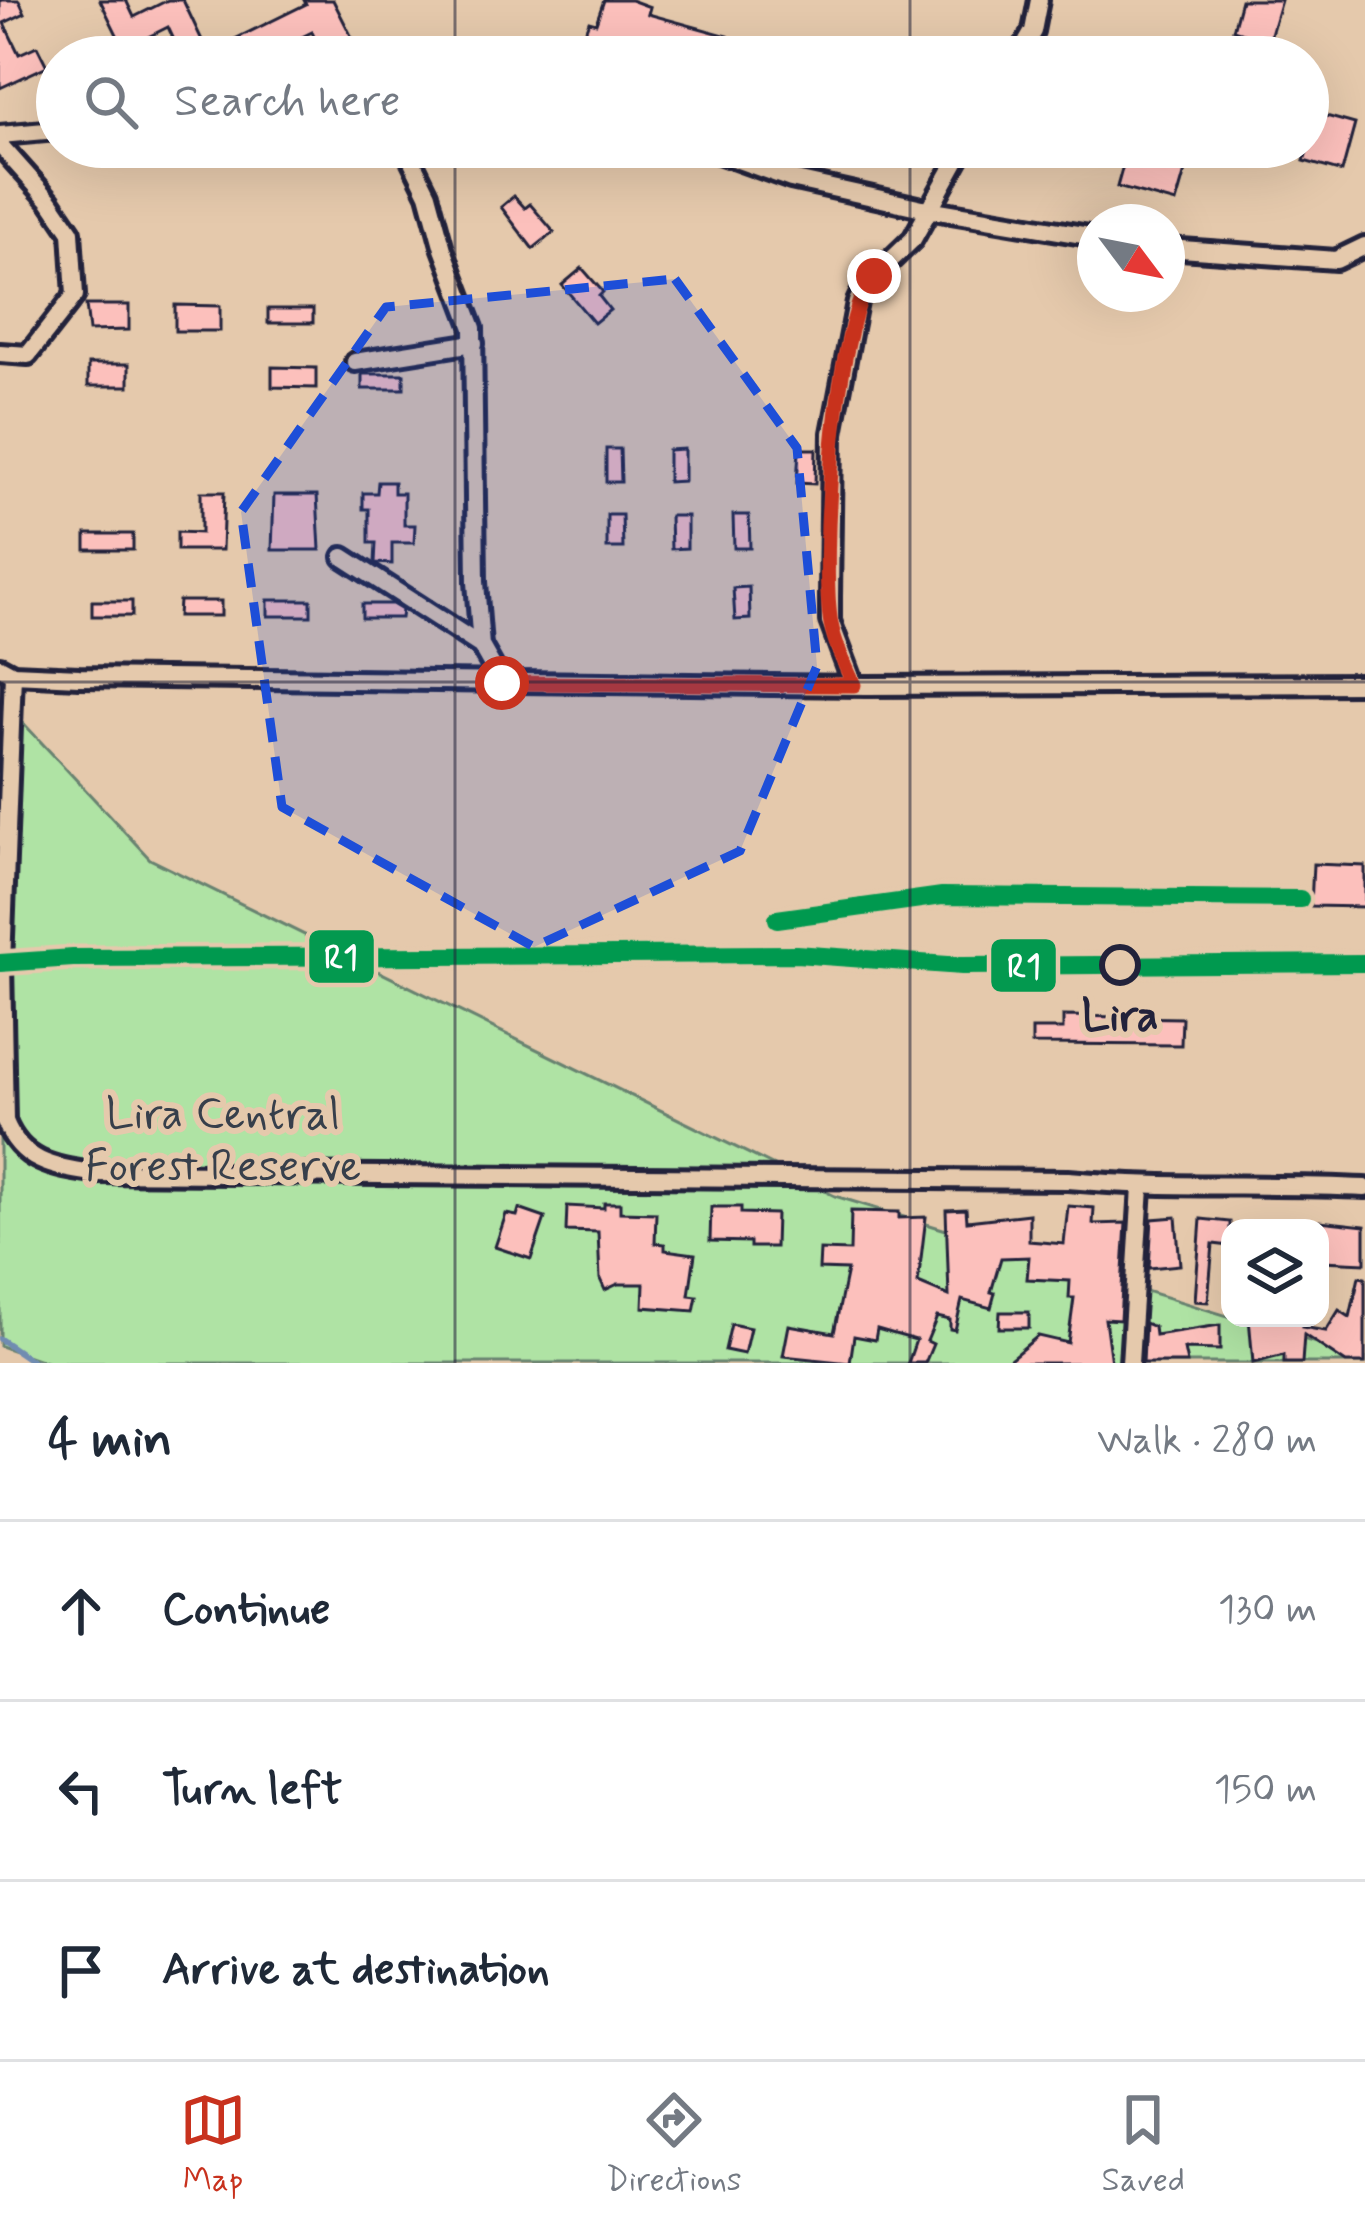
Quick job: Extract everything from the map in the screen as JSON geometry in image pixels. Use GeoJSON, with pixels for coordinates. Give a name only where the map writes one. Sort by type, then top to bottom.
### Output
{"type":"FeatureCollection","features":[{"type":"Feature","properties":{"kind":"street"},"geometry":{"type":"LineString","coordinates":[[1030,36],[1039,0]]}},
{"type":"Feature","properties":{"kind":"street"},"geometry":{"type":"LineString","coordinates":[[0,135],[36,132]]}},
{"type":"Feature","properties":{"kind":"street"},"geometry":{"type":"LineString","coordinates":[[0,145],[71,232],[76,295],[28,355],[0,353]]}},
{"type":"Feature","properties":{"kind":"street"},"geometry":{"type":"LineString","coordinates":[[415,168],[473,328],[476,582],[482,646],[502,683]]}},
{"type":"Feature","properties":{"kind":"street"},"geometry":{"type":"LineString","coordinates":[[760,168],[927,209],[1077,234]]}},
{"type":"Feature","properties":{"kind":"street"},"geometry":{"type":"LineString","coordinates":[[854,685],[830,621],[832,434],[857,302],[865,285],[913,239],[951,168]]}},
{"type":"Feature","properties":{"kind":"street"},"geometry":{"type":"LineString","coordinates":[[1185,249],[1336,260],[1365,246]]}},
{"type":"Feature","properties":{"kind":"street"},"geometry":{"type":"LineString","coordinates":[[355,362],[474,343]]}},
{"type":"Feature","properties":{"kind":"street"},"geometry":{"type":"LineString","coordinates":[[343,557],[482,646]]}},
{"type":"Feature","properties":{"kind":"street"},"geometry":{"type":"LineString","coordinates":[[1365,684],[502,683],[7,671],[2,963],[5,1121],[13,1141],[51,1167],[92,1173],[1068,1180],[1141,1186],[1275,1183],[1365,1188]]}},
{"type":"Feature","properties":{"kind":"street"},"geometry":{"type":"LineString","coordinates":[[1130,1363],[1141,1186]]}},
{"type":"Feature","properties":{"kind":"highlighted area"},"geometry":{"type":"Polygon","coordinates":[[[675,279],[797,448],[817,666],[740,851],[534,947],[282,807],[241,512],[386,307],[675,279]]]}},
{"type":"Feature","properties":{"kind":"green space","name":"Lira Central Forest Reserve"},"geometry":{"type":"Polygon","coordinates":[[[0,698],[150,859],[835,1196],[1221,1314],[1221,1327],[1264,1327],[1365,1358],[1365,1363],[49,1363],[0,1346],[0,698]]]}},
{"type":"Feature","properties":{"kind":"building"},"geometry":{"type":"Polygon","coordinates":[[[0,0],[19,0],[25,13],[4,23],[19,54],[36,46],[36,71],[0,88],[0,0]]]}},
{"type":"Feature","properties":{"kind":"building"},"geometry":{"type":"Polygon","coordinates":[[[100,0],[126,0],[134,17],[168,0],[183,0],[200,36],[172,36],[168,27],[150,36],[118,36],[100,0]]]}},
{"type":"Feature","properties":{"kind":"building"},"geometry":{"type":"Polygon","coordinates":[[[304,0],[333,0],[351,36],[314,36],[312,32],[241,36],[306,4],[304,0]]]}},
{"type":"Feature","properties":{"kind":"building"},"geometry":{"type":"Polygon","coordinates":[[[604,0],[631,0],[650,7],[648,14],[728,36],[583,36],[589,21],[596,23],[604,0]]]}},
{"type":"Feature","properties":{"kind":"building"},"geometry":{"type":"Polygon","coordinates":[[[1241,0],[1281,0],[1270,36],[1233,30],[1241,0]]]}},
{"type":"Feature","properties":{"kind":"building"},"geometry":{"type":"Polygon","coordinates":[[[1329,117],[1355,124],[1342,172],[1328,168],[1329,117]]]}},
{"type":"Feature","properties":{"kind":"building"},"geometry":{"type":"Polygon","coordinates":[[[1122,168],[1186,168],[1176,203],[1117,187],[1122,168]]]}},
{"type":"Feature","properties":{"kind":"building"},"geometry":{"type":"Polygon","coordinates":[[[514,196],[525,208],[530,204],[554,232],[533,249],[501,207],[514,196]]]}},
{"type":"Feature","properties":{"kind":"building"},"geometry":{"type":"Polygon","coordinates":[[[582,268],[603,292],[599,296],[610,310],[594,323],[562,285],[582,268]]]}},
{"type":"Feature","properties":{"kind":"building"},"geometry":{"type":"Polygon","coordinates":[[[86,305],[129,305],[129,330],[89,331],[86,305]]]}},
{"type":"Feature","properties":{"kind":"building"},"geometry":{"type":"Polygon","coordinates":[[[175,305],[220,306],[220,331],[175,331],[175,305]]]}},
{"type":"Feature","properties":{"kind":"building"},"geometry":{"type":"Polygon","coordinates":[[[268,309],[313,309],[313,323],[268,323],[268,309]]]}},
{"type":"Feature","properties":{"kind":"building"},"geometry":{"type":"Polygon","coordinates":[[[88,364],[129,364],[129,386],[88,386],[88,364]]]}},
{"type":"Feature","properties":{"kind":"building"},"geometry":{"type":"Polygon","coordinates":[[[272,367],[316,368],[316,388],[272,387],[272,367]]]}},
{"type":"Feature","properties":{"kind":"building"},"geometry":{"type":"Polygon","coordinates":[[[362,374],[404,374],[404,389],[362,389],[362,374]]]}},
{"type":"Feature","properties":{"kind":"building"},"geometry":{"type":"Polygon","coordinates":[[[606,449],[620,449],[621,482],[606,482],[606,449]]]}},
{"type":"Feature","properties":{"kind":"building"},"geometry":{"type":"Polygon","coordinates":[[[684,449],[684,481],[668,482],[668,450],[684,449]]]}},
{"type":"Feature","properties":{"kind":"building"},"geometry":{"type":"Polygon","coordinates":[[[799,449],[816,449],[815,484],[797,483],[799,449]]]}},
{"type":"Feature","properties":{"kind":"building"},"geometry":{"type":"Polygon","coordinates":[[[378,482],[394,482],[394,493],[404,493],[404,525],[415,525],[414,543],[392,543],[392,564],[375,563],[376,543],[369,543],[369,509],[363,509],[363,493],[377,493],[378,482]]]}},
{"type":"Feature","properties":{"kind":"building"},"geometry":{"type":"Polygon","coordinates":[[[201,492],[224,492],[222,550],[177,550],[177,532],[201,533],[201,492]]]}},
{"type":"Feature","properties":{"kind":"building"},"geometry":{"type":"Polygon","coordinates":[[[274,495],[317,495],[320,550],[272,550],[274,495]]]}},
{"type":"Feature","properties":{"kind":"building"},"geometry":{"type":"Polygon","coordinates":[[[607,515],[622,515],[623,548],[607,548],[607,515]]]}},
{"type":"Feature","properties":{"kind":"building"},"geometry":{"type":"Polygon","coordinates":[[[733,515],[749,515],[750,548],[734,548],[733,515]]]}},
{"type":"Feature","properties":{"kind":"building"},"geometry":{"type":"Polygon","coordinates":[[[670,516],[687,516],[687,548],[671,549],[670,516]]]}},
{"type":"Feature","properties":{"kind":"building"},"geometry":{"type":"Polygon","coordinates":[[[86,534],[133,534],[133,550],[86,550],[86,534]]]}},
{"type":"Feature","properties":{"kind":"building"},"geometry":{"type":"Polygon","coordinates":[[[749,587],[750,619],[735,620],[733,588],[749,587]]]}},
{"type":"Feature","properties":{"kind":"building"},"geometry":{"type":"Polygon","coordinates":[[[268,600],[311,600],[311,616],[268,616],[268,600]]]}},
{"type":"Feature","properties":{"kind":"building"},"geometry":{"type":"Polygon","coordinates":[[[92,601],[132,601],[132,616],[92,616],[92,601]]]}},
{"type":"Feature","properties":{"kind":"building"},"geometry":{"type":"Polygon","coordinates":[[[179,601],[221,601],[221,616],[178,616],[179,601]]]}},
{"type":"Feature","properties":{"kind":"building"},"geometry":{"type":"Polygon","coordinates":[[[362,604],[392,604],[402,610],[401,618],[362,618],[362,604]]]}},
{"type":"Feature","properties":{"kind":"building"},"geometry":{"type":"Polygon","coordinates":[[[1313,864],[1365,866],[1365,907],[1311,906],[1313,864]]]}},
{"type":"Feature","properties":{"kind":"building"},"geometry":{"type":"Polygon","coordinates":[[[1063,1016],[1182,1018],[1181,1045],[1032,1044],[1032,1029],[1063,1029],[1063,1016]]]}},
{"type":"Feature","properties":{"kind":"building"},"geometry":{"type":"Polygon","coordinates":[[[604,1203],[620,1203],[620,1212],[656,1213],[655,1243],[665,1244],[665,1250],[695,1254],[689,1295],[697,1296],[694,1311],[643,1307],[644,1284],[618,1284],[605,1290],[600,1279],[598,1232],[566,1231],[567,1206],[604,1208],[604,1203]]]}},
{"type":"Feature","properties":{"kind":"building"},"geometry":{"type":"Polygon","coordinates":[[[1068,1206],[1094,1208],[1093,1224],[1126,1223],[1120,1320],[1105,1319],[1111,1363],[1005,1363],[1038,1336],[1068,1343],[1074,1298],[1069,1298],[1070,1281],[1027,1279],[1029,1257],[1001,1258],[991,1308],[962,1300],[955,1330],[950,1329],[950,1320],[937,1317],[927,1341],[933,1344],[925,1363],[908,1363],[916,1340],[877,1329],[875,1340],[854,1336],[850,1363],[783,1356],[789,1325],[834,1333],[847,1270],[819,1269],[820,1250],[850,1251],[851,1211],[926,1217],[918,1283],[949,1296],[946,1210],[966,1209],[967,1221],[1029,1214],[1029,1241],[1064,1244],[1068,1206]]]}},
{"type":"Feature","properties":{"kind":"building"},"geometry":{"type":"Polygon","coordinates":[[[711,1207],[776,1214],[775,1247],[710,1241],[711,1207]]]}},
{"type":"Feature","properties":{"kind":"building"},"geometry":{"type":"Polygon","coordinates":[[[519,1209],[545,1218],[531,1259],[495,1247],[506,1214],[517,1216],[519,1209]]]}},
{"type":"Feature","properties":{"kind":"building"},"geometry":{"type":"Polygon","coordinates":[[[1176,1217],[1180,1265],[1149,1268],[1152,1219],[1176,1217]]]}},
{"type":"Feature","properties":{"kind":"building"},"geometry":{"type":"Polygon","coordinates":[[[1201,1219],[1221,1221],[1221,1245],[1213,1244],[1208,1302],[1195,1301],[1201,1219]]]}},
{"type":"Feature","properties":{"kind":"building"},"geometry":{"type":"Polygon","coordinates":[[[1329,1222],[1365,1226],[1365,1263],[1329,1261],[1329,1222]]]}},
{"type":"Feature","properties":{"kind":"building"},"geometry":{"type":"Polygon","coordinates":[[[1359,1277],[1365,1278],[1365,1363],[1346,1363],[1304,1335],[1302,1363],[1284,1363],[1284,1355],[1253,1363],[1250,1327],[1326,1331],[1339,1310],[1350,1317],[1359,1277]]]}},
{"type":"Feature","properties":{"kind":"building"},"geometry":{"type":"Polygon","coordinates":[[[1000,1312],[1029,1312],[1029,1328],[999,1328],[1000,1312]]]}},
{"type":"Feature","properties":{"kind":"building"},"geometry":{"type":"Polygon","coordinates":[[[1145,1323],[1154,1327],[1155,1335],[1220,1325],[1220,1350],[1184,1349],[1187,1363],[1143,1363],[1145,1323]]]}},
{"type":"Feature","properties":{"kind":"building"},"geometry":{"type":"Polygon","coordinates":[[[731,1324],[750,1328],[744,1354],[725,1350],[731,1324]]]}},
{"type":"Feature","properties":{"kind":"waterway"},"geometry":{"type":"LineString","coordinates":[[0,1339],[35,1363]]}},
{"type":"Feature","properties":{"kind":"transit line","name":"R1"},"geometry":{"type":"LineString","coordinates":[[777,919],[942,896],[1300,899]]}},
{"type":"Feature","properties":{"kind":"transit line","name":"R1"},"geometry":{"type":"LineString","coordinates":[[0,963],[73,958],[796,954],[962,966],[1365,963]]}},
{"type":"Feature","properties":{"kind":"place","name":"Lira"},"geometry":{"type":"Point","coordinates":[1120,965]}},
{"type":"Feature","properties":{"kind":"route"},"geometry":{"type":"LineString","coordinates":[[502,683],[854,685],[830,621],[832,434],[857,302],[874,276]]}}]}
